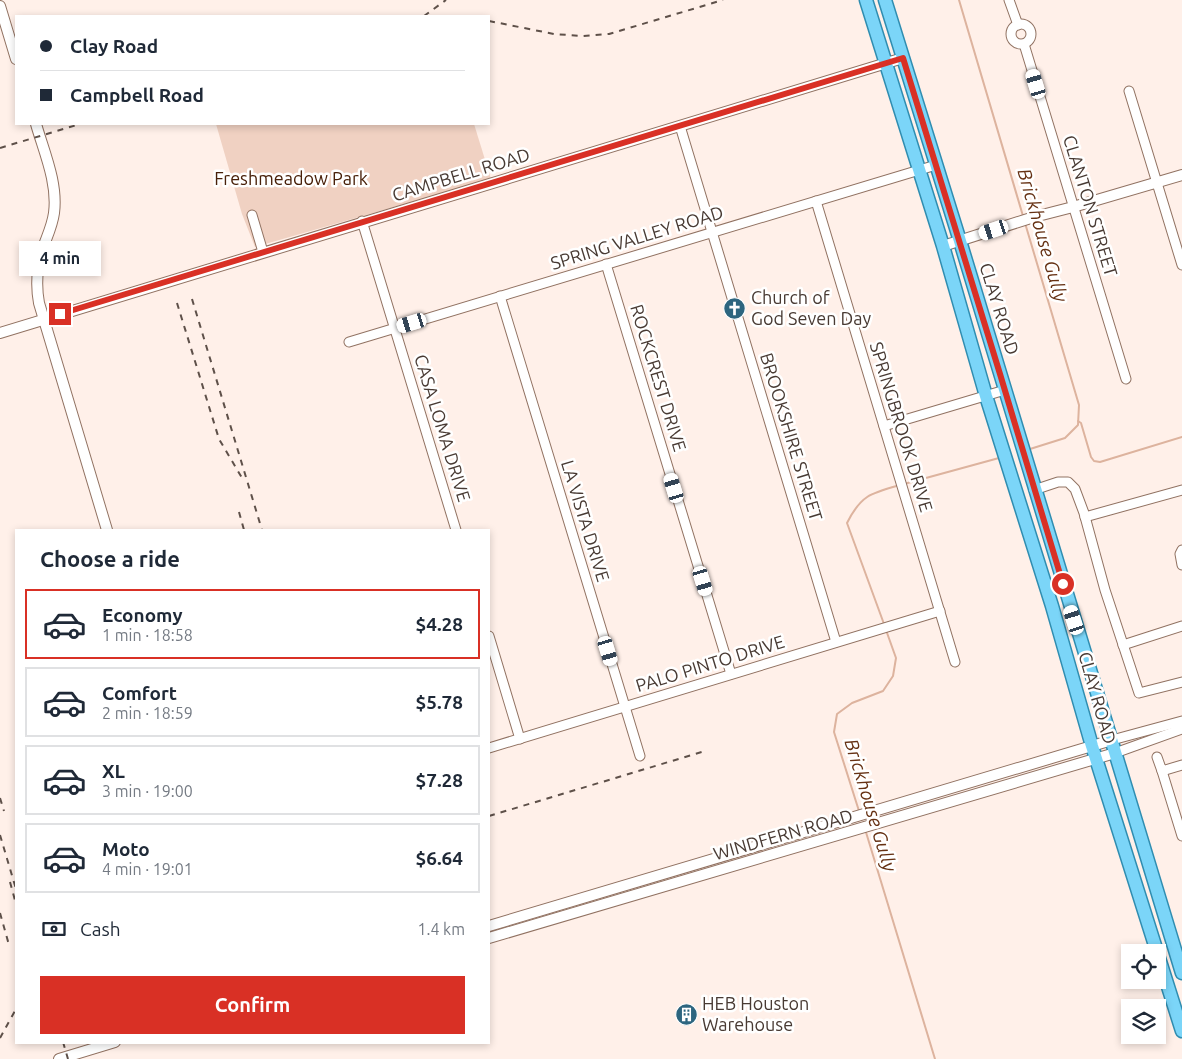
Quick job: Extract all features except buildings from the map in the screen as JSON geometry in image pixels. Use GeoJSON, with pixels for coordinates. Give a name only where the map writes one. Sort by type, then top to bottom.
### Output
{"type":"FeatureCollection","features":[{"type":"Feature","properties":{"kind":"main road","name":"CLAY ROAD"},"geometry":{"type":"LineString","coordinates":[[866,0],[1052,606],[1096,760],[1156,944]]}},
{"type":"Feature","properties":{"kind":"main road","name":"CLAY ROAD"},"geometry":{"type":"LineString","coordinates":[[885,0],[1182,973]]}},
{"type":"Feature","properties":{"kind":"main road"},"geometry":{"type":"LineString","coordinates":[[1052,606],[1068,603]]}},
{"type":"Feature","properties":{"kind":"main road"},"geometry":{"type":"LineString","coordinates":[[1166,959],[1177,956]]}},
{"type":"Feature","properties":{"kind":"main road","name":"CLAY ROAD"},"geometry":{"type":"LineString","coordinates":[[1166,977],[1182,1031]]}},
{"type":"Feature","properties":{"kind":"street","name":"CLANTON STREET"},"geometry":{"type":"LineString","coordinates":[[1009,0],[1018,25]]}},
{"type":"Feature","properties":{"kind":"street"},"geometry":{"type":"LineString","coordinates":[[0,6],[15,56]]}},
{"type":"Feature","properties":{"kind":"street","name":"CLANTON STREET"},"geometry":{"type":"LineString","coordinates":[[1018,25],[1025,25],[1030,31],[1030,39],[1024,44],[1016,43],[1012,37],[1012,30],[1018,25]]}},
{"type":"Feature","properties":{"kind":"street","name":"CLANTON STREET"},"geometry":{"type":"LineString","coordinates":[[1024,44],[1126,379]]}},
{"type":"Feature","properties":{"kind":"street","name":"CAMPBELL ROAD"},"geometry":{"type":"LineString","coordinates":[[0,332],[903,58]]}},
{"type":"Feature","properties":{"kind":"street"},"geometry":{"type":"LineString","coordinates":[[1129,91],[1182,265]]}},
{"type":"Feature","properties":{"kind":"street"},"geometry":{"type":"LineString","coordinates":[[36,125],[55,195],[52,222],[42,252],[37,294],[107,529]]}},
{"type":"Feature","properties":{"kind":"street","name":"BROOKSHIRE STREET"},"geometry":{"type":"LineString","coordinates":[[680,126],[836,642]]}},
{"type":"Feature","properties":{"kind":"street","name":"SPRING VALLEY ROAD"},"geometry":{"type":"LineString","coordinates":[[349,342],[936,165]]}},
{"type":"Feature","properties":{"kind":"street"},"geometry":{"type":"LineString","coordinates":[[943,246],[1034,217],[1182,175]]}},
{"type":"Feature","properties":{"kind":"street","name":"SPRINGBROOK DRIVE"},"geometry":{"type":"LineString","coordinates":[[816,201],[955,662]]}},
{"type":"Feature","properties":{"kind":"street"},"geometry":{"type":"LineString","coordinates":[[252,214],[263,252]]}},
{"type":"Feature","properties":{"kind":"street","name":"CASA LOMA DRIVE"},"geometry":{"type":"LineString","coordinates":[[362,221],[456,529]]}},
{"type":"Feature","properties":{"kind":"street","name":"ROCKCREST DRIVE"},"geometry":{"type":"LineString","coordinates":[[606,264],[731,674]]}},
{"type":"Feature","properties":{"kind":"street","name":"LA VISTA DRIVE"},"geometry":{"type":"LineString","coordinates":[[500,296],[640,756]]}},
{"type":"Feature","properties":{"kind":"street"},"geometry":{"type":"LineString","coordinates":[[884,426],[1005,390]]}},
{"type":"Feature","properties":{"kind":"street"},"geometry":{"type":"LineString","coordinates":[[1034,490],[1058,482],[1068,482],[1075,489],[1085,517],[1105,590],[1140,693],[1182,682]]}},
{"type":"Feature","properties":{"kind":"street"},"geometry":{"type":"LineString","coordinates":[[1085,517],[1182,490]]}},
{"type":"Feature","properties":{"kind":"street"},"geometry":{"type":"LineString","coordinates":[[1182,550],[1180,554],[1182,565]]}},
{"type":"Feature","properties":{"kind":"street","name":"PALO PINTO DRIVE"},"geometry":{"type":"LineString","coordinates":[[490,748],[940,611]]}},
{"type":"Feature","properties":{"kind":"street"},"geometry":{"type":"LineString","coordinates":[[1123,645],[1182,626]]}},
{"type":"Feature","properties":{"kind":"street"},"geometry":{"type":"LineString","coordinates":[[490,639],[520,739]]}},
{"type":"Feature","properties":{"kind":"street"},"geometry":{"type":"LineString","coordinates":[[1112,740],[1182,721]]}},
{"type":"Feature","properties":{"kind":"street"},"geometry":{"type":"LineString","coordinates":[[1115,753],[1182,729]]}},
{"type":"Feature","properties":{"kind":"street","name":"WINDFERN ROAD"},"geometry":{"type":"LineString","coordinates":[[490,926],[1112,740]]}},
{"type":"Feature","properties":{"kind":"street","name":"WINDFERN ROAD"},"geometry":{"type":"LineString","coordinates":[[490,938],[1115,753]]}},
{"type":"Feature","properties":{"kind":"street"},"geometry":{"type":"LineString","coordinates":[[1157,757],[1180,821],[1182,836]]}},
{"type":"Feature","properties":{"kind":"street"},"geometry":{"type":"LineString","coordinates":[[1162,771],[1182,765]]}},
{"type":"Feature","properties":{"kind":"street"},"geometry":{"type":"LineString","coordinates":[[967,783],[970,796]]}},
{"type":"Feature","properties":{"kind":"street"},"geometry":{"type":"LineString","coordinates":[[877,824],[881,809]]}},
{"type":"Feature","properties":{"kind":"street"},"geometry":{"type":"LineString","coordinates":[[59,1059],[108,1044]]}},
{"type":"Feature","properties":{"kind":"green space","name":"Freshmeadow Park"},"geometry":{"type":"Polygon","coordinates":[[[216,125],[474,125],[491,179],[255,247],[242,214],[216,125]]]}},
{"type":"Feature","properties":{"kind":"waterway","name":"Brickhouse Gully"},"geometry":{"type":"LineString","coordinates":[[959,0],[1023,216]]}},
{"type":"Feature","properties":{"kind":"waterway","name":"Brickhouse Gully"},"geometry":{"type":"LineString","coordinates":[[1025,223],[1079,405],[1078,425],[1065,438],[1030,449]]}},
{"type":"Feature","properties":{"kind":"waterway"},"geometry":{"type":"LineString","coordinates":[[1078,421],[1081,423],[1091,457],[1094,461],[1100,462],[1182,437]]}},
{"type":"Feature","properties":{"kind":"waterway","name":"Brickhouse Gully"},"geometry":{"type":"LineString","coordinates":[[904,484],[999,458]]}},
{"type":"Feature","properties":{"kind":"waterway","name":"Brickhouse Gully"},"geometry":{"type":"LineString","coordinates":[[884,624],[847,523],[857,506],[868,496],[900,485]]}},
{"type":"Feature","properties":{"kind":"waterway","name":"Brickhouse Gully"},"geometry":{"type":"LineString","coordinates":[[859,811],[834,732],[837,714],[852,703],[883,691],[893,676],[896,658],[886,630]]}},
{"type":"Feature","properties":{"kind":"waterway","name":"Brickhouse Gully"},"geometry":{"type":"LineString","coordinates":[[865,829],[935,1059]]}},
{"type":"Feature","properties":{"kind":"railway"},"geometry":{"type":"LineString","coordinates":[[425,15],[446,0]]}},
{"type":"Feature","properties":{"kind":"railway"},"geometry":{"type":"LineString","coordinates":[[490,21],[554,34],[582,36],[609,34],[723,0]]}},
{"type":"Feature","properties":{"kind":"railway"},"geometry":{"type":"LineString","coordinates":[[0,148],[77,125]]}},
{"type":"Feature","properties":{"kind":"railway"},"geometry":{"type":"LineString","coordinates":[[192,299],[262,529]]}},
{"type":"Feature","properties":{"kind":"railway"},"geometry":{"type":"LineString","coordinates":[[177,303],[219,439],[242,478]]}},
{"type":"Feature","properties":{"kind":"railway"},"geometry":{"type":"LineString","coordinates":[[239,512],[244,529]]}},
{"type":"Feature","properties":{"kind":"railway"},"geometry":{"type":"LineString","coordinates":[[490,816],[705,751]]}},
{"type":"Feature","properties":{"kind":"railway"},"geometry":{"type":"LineString","coordinates":[[0,798],[4,811]]}},
{"type":"Feature","properties":{"kind":"railway"},"geometry":{"type":"LineString","coordinates":[[0,835],[15,886]]}},
{"type":"Feature","properties":{"kind":"railway"},"geometry":{"type":"LineString","coordinates":[[10,882],[15,900]]}},
{"type":"Feature","properties":{"kind":"railway"},"geometry":{"type":"LineString","coordinates":[[0,913],[9,945]]}},
{"type":"Feature","properties":{"kind":"railway"},"geometry":{"type":"LineString","coordinates":[[0,1038],[15,1011]]}},
{"type":"Feature","properties":{"kind":"railway"},"geometry":{"type":"LineString","coordinates":[[64,1044],[68,1059]]}},
{"type":"Feature","properties":{"kind":"place","name":"Church of God Seven Day"},"geometry":{"type":"Point","coordinates":[735,308]}},
{"type":"Feature","properties":{"kind":"place","name":"HEB Houston Warehouse"},"geometry":{"type":"Point","coordinates":[686,1014]}},
{"type":"Feature","properties":{"kind":"route"},"geometry":{"type":"LineString","coordinates":[[60,314],[903,58],[1063,584]]}}]}
